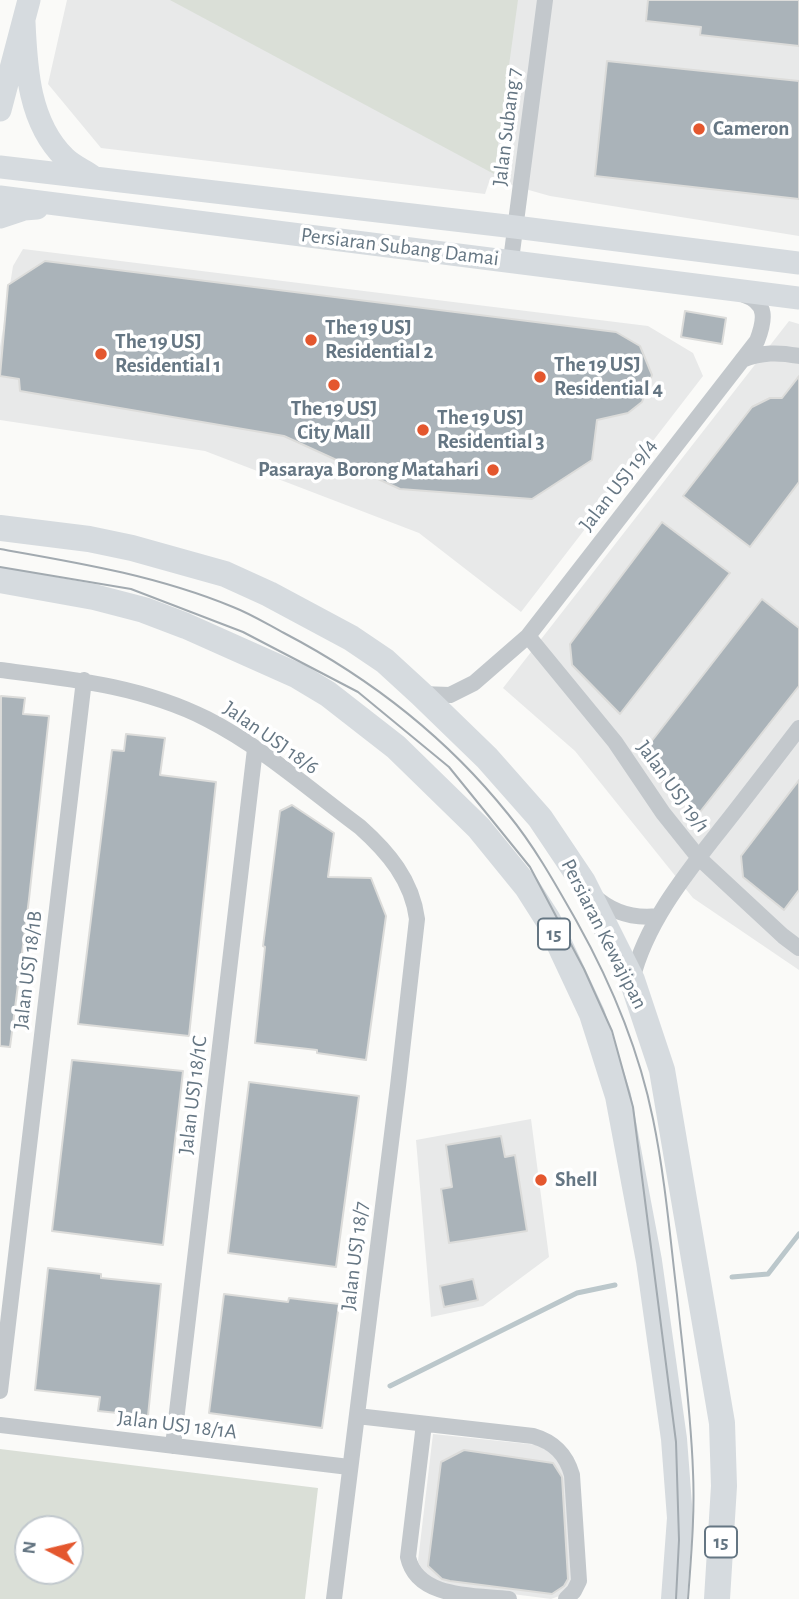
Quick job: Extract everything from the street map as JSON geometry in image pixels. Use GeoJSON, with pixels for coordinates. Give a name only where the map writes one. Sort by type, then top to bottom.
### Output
{"type":"FeatureCollection","features":[{"type":"Feature","properties":{"kind":"main road","name":"Persiaran Kewajipan"},"geometry":{"type":"LineString","coordinates":[[0,528],[89,539],[132,548],[225,575],[269,594],[351,638],[385,661],[487,758],[540,818],[583,882],[632,980],[662,1070],[722,1423],[724,1486],[717,1599]]}},
{"type":"Feature","properties":{"kind":"main road","name":"Persiaran Kewajipan"},"geometry":{"type":"LineString","coordinates":[[0,580],[81,594],[144,610],[197,630],[298,676],[328,694],[396,747],[479,828],[527,887],[548,920],[592,1014],[618,1097],[649,1261],[674,1439],[680,1518],[674,1599]]}},
{"type":"Feature","properties":{"kind":"street","name":"Jalan Subang 7"},"geometry":{"type":"LineString","coordinates":[[511,260],[545,0]]}},
{"type":"Feature","properties":{"kind":"street"},"geometry":{"type":"LineString","coordinates":[[0,110],[26,11]]}},
{"type":"Feature","properties":{"kind":"street"},"geometry":{"type":"LineString","coordinates":[[26,11],[27,74],[42,127],[65,159],[96,178]]}},
{"type":"Feature","properties":{"kind":"street","name":"Persiaran Subang Damai"},"geometry":{"type":"LineString","coordinates":[[0,167],[799,263]]}},
{"type":"Feature","properties":{"kind":"street","name":"Persiaran Subang Damai"},"geometry":{"type":"LineString","coordinates":[[0,197],[799,298]]}},
{"type":"Feature","properties":{"kind":"street"},"geometry":{"type":"LineString","coordinates":[[0,217],[24,209],[68,205]]}},
{"type":"Feature","properties":{"kind":"street","name":"Jalan USJ 19/4"},"geometry":{"type":"LineString","coordinates":[[421,694],[450,695],[474,683],[528,636],[757,341],[764,324],[760,305],[754,299],[729,289]]}},
{"type":"Feature","properties":{"kind":"street"},"geometry":{"type":"LineString","coordinates":[[742,360],[770,352],[799,356]]}},
{"type":"Feature","properties":{"kind":"street","name":"Jalan USJ 19/1"},"geometry":{"type":"LineString","coordinates":[[528,636],[615,742],[663,813],[699,858],[799,948]]}},
{"type":"Feature","properties":{"kind":"street","name":"Jalan USJ 18/6"},"geometry":{"type":"LineString","coordinates":[[0,670],[118,687],[179,706],[226,729],[378,843],[409,886],[416,919]]}},
{"type":"Feature","properties":{"kind":"street","name":"Jalan USJ 18/1B"},"geometry":{"type":"LineString","coordinates":[[0,1391],[84,680]]}},
{"type":"Feature","properties":{"kind":"street"},"geometry":{"type":"LineString","coordinates":[[632,980],[638,957],[658,916],[799,728]]}},
{"type":"Feature","properties":{"kind":"street","name":"Jalan USJ 18/1C"},"geometry":{"type":"LineString","coordinates":[[173,1446],[255,749]]}},
{"type":"Feature","properties":{"kind":"street"},"geometry":{"type":"LineString","coordinates":[[583,882],[601,902],[623,914],[646,918],[658,916]]}},
{"type":"Feature","properties":{"kind":"street","name":"Jalan USJ 18/7"},"geometry":{"type":"LineString","coordinates":[[334,1599],[398,1086],[416,919]]}},
{"type":"Feature","properties":{"kind":"street"},"geometry":{"type":"LineString","coordinates":[[357,1416],[533,1436],[545,1440],[559,1450],[568,1462],[572,1475],[579,1581],[566,1599]]}},
{"type":"Feature","properties":{"kind":"street"},"geometry":{"type":"LineString","coordinates":[[424,1424],[408,1558],[410,1567],[418,1578],[443,1591],[509,1599]]}},
{"type":"Feature","properties":{"kind":"street","name":"Jalan USJ 18/1A"},"geometry":{"type":"LineString","coordinates":[[0,1425],[349,1467]]}},
{"type":"Feature","properties":{"kind":"shaded area"},"geometry":{"type":"Polygon","coordinates":[[[67,0],[799,0],[799,236],[550,196],[490,179],[485,194],[101,148],[48,84],[67,0]]]}},
{"type":"Feature","properties":{"kind":"shaded area"},"geometry":{"type":"Polygon","coordinates":[[[170,0],[518,0],[494,174],[170,0]]]}},
{"type":"Feature","properties":{"kind":"shaded area","name":"The 19 USJ City Mall"},"geometry":{"type":"Polygon","coordinates":[[[23,249],[648,326],[693,353],[703,376],[521,612],[419,533],[205,451],[0,420],[0,347],[13,266],[23,249]]]}},
{"type":"Feature","properties":{"kind":"shaded area"},"geometry":{"type":"Polygon","coordinates":[[[789,321],[799,324],[799,970],[693,898],[575,751],[503,688],[789,321]]]}},
{"type":"Feature","properties":{"kind":"shaded area"},"geometry":{"type":"Polygon","coordinates":[[[531,1119],[549,1257],[483,1306],[431,1317],[416,1140],[531,1119]]]}},
{"type":"Feature","properties":{"kind":"shaded area"},"geometry":{"type":"Polygon","coordinates":[[[433,1434],[538,1445],[555,1456],[564,1469],[574,1577],[562,1595],[551,1599],[443,1585],[422,1571],[418,1561],[433,1434]]]}},
{"type":"Feature","properties":{"kind":"shaded area"},"geometry":{"type":"Polygon","coordinates":[[[0,1449],[318,1488],[305,1599],[0,1599],[0,1449]]]}},
{"type":"Feature","properties":{"kind":"building"},"geometry":{"type":"Polygon","coordinates":[[[648,0],[799,0],[799,46],[700,35],[701,27],[646,21],[648,0]]]}},
{"type":"Feature","properties":{"kind":"building","name":"Cameron"},"geometry":{"type":"Polygon","coordinates":[[[607,61],[799,81],[799,199],[595,176],[607,61]]]}},
{"type":"Feature","properties":{"kind":"building","name":"The 19 USJ City Mall"},"geometry":{"type":"Polygon","coordinates":[[[45,261],[616,332],[640,346],[652,375],[642,402],[628,413],[597,420],[592,460],[532,499],[400,489],[284,436],[20,391],[19,379],[0,376],[8,285],[45,261]]]}},
{"type":"Feature","properties":{"kind":"building"},"geometry":{"type":"Polygon","coordinates":[[[685,311],[726,318],[722,344],[681,337],[685,311]]]}},
{"type":"Feature","properties":{"kind":"building"},"geometry":{"type":"Polygon","coordinates":[[[799,376],[799,482],[750,547],[683,496],[752,407],[770,398],[782,398],[799,376]]]}},
{"type":"Feature","properties":{"kind":"building"},"geometry":{"type":"Polygon","coordinates":[[[662,522],[730,573],[620,714],[572,665],[570,644],[662,522]]]}},
{"type":"Feature","properties":{"kind":"building"},"geometry":{"type":"Polygon","coordinates":[[[762,599],[799,628],[799,686],[700,812],[662,782],[644,751],[762,599]]]}},
{"type":"Feature","properties":{"kind":"building"},"geometry":{"type":"Polygon","coordinates":[[[1,696],[25,698],[23,714],[49,716],[10,1047],[0,1046],[1,696]]]}},
{"type":"Feature","properties":{"kind":"building"},"geometry":{"type":"Polygon","coordinates":[[[126,734],[165,738],[160,775],[216,782],[189,1036],[78,1024],[112,750],[124,751],[126,734]]]}},
{"type":"Feature","properties":{"kind":"building"},"geometry":{"type":"Polygon","coordinates":[[[799,780],[799,890],[784,910],[743,877],[741,856],[799,780]]]}},
{"type":"Feature","properties":{"kind":"building"},"geometry":{"type":"Polygon","coordinates":[[[292,805],[334,833],[328,877],[371,878],[386,916],[366,1060],[317,1053],[317,1050],[255,1043],[263,946],[280,811],[292,805]]]}},
{"type":"Feature","properties":{"kind":"building"},"geometry":{"type":"Polygon","coordinates":[[[72,1060],[183,1071],[163,1245],[52,1231],[72,1060]]]}},
{"type":"Feature","properties":{"kind":"building"},"geometry":{"type":"Polygon","coordinates":[[[249,1082],[359,1096],[336,1267],[228,1253],[249,1082]]]}},
{"type":"Feature","properties":{"kind":"building"},"geometry":{"type":"Polygon","coordinates":[[[501,1136],[505,1157],[515,1155],[527,1231],[449,1243],[441,1189],[452,1187],[446,1145],[501,1136]]]}},
{"type":"Feature","properties":{"kind":"building"},"geometry":{"type":"Polygon","coordinates":[[[48,1268],[101,1274],[101,1278],[161,1284],[148,1416],[98,1411],[100,1397],[35,1390],[48,1268]]]}},
{"type":"Feature","properties":{"kind":"building"},"geometry":{"type":"Polygon","coordinates":[[[473,1279],[478,1300],[444,1307],[440,1286],[473,1279]]]}},
{"type":"Feature","properties":{"kind":"building"},"geometry":{"type":"Polygon","coordinates":[[[224,1294],[288,1302],[289,1298],[339,1304],[322,1428],[209,1413],[224,1294]]]}},
{"type":"Feature","properties":{"kind":"building"},"geometry":{"type":"Polygon","coordinates":[[[464,1450],[553,1463],[562,1477],[568,1579],[564,1586],[552,1594],[450,1581],[442,1579],[428,1566],[441,1462],[464,1450]]]}},
{"type":"Feature","properties":{"kind":"waterway"},"geometry":{"type":"LineString","coordinates":[[732,1277],[768,1274],[799,1234]]}},
{"type":"Feature","properties":{"kind":"waterway"},"geometry":{"type":"LineString","coordinates":[[390,1386],[577,1293],[615,1285]]}},
{"type":"Feature","properties":{"kind":"tram line"},"geometry":{"type":"LineString","coordinates":[[0,549],[89,565],[205,596],[259,619],[316,651],[377,690],[433,735],[484,786],[536,853],[577,922],[612,993],[632,1042],[653,1119],[667,1207],[690,1427],[693,1504],[688,1599]]}},
{"type":"Feature","properties":{"kind":"tram line"},"geometry":{"type":"LineString","coordinates":[[0,567],[131,589],[243,632],[358,692],[449,767],[530,867],[584,969],[612,1031],[633,1107],[676,1442],[679,1540],[676,1599]]}},
{"type":"Feature","properties":{"kind":"place","name":"Cameron"},"geometry":{"type":"Point","coordinates":[699,129]}},
{"type":"Feature","properties":{"kind":"place","name":"The 19 USJ Residential 2"},"geometry":{"type":"Point","coordinates":[311,340]}},
{"type":"Feature","properties":{"kind":"place","name":"The 19 USJ Residential 1"},"geometry":{"type":"Point","coordinates":[101,354]}},
{"type":"Feature","properties":{"kind":"place","name":"The 19 USJ Residential 4"},"geometry":{"type":"Point","coordinates":[540,377]}},
{"type":"Feature","properties":{"kind":"place","name":"The 19 USJ City Mall"},"geometry":{"type":"Point","coordinates":[334,385]}},
{"type":"Feature","properties":{"kind":"place","name":"The 19 USJ Residential 3"},"geometry":{"type":"Point","coordinates":[423,430]}},
{"type":"Feature","properties":{"kind":"place","name":"Pasaraya Borong Matahari"},"geometry":{"type":"Point","coordinates":[493,470]}},
{"type":"Feature","properties":{"kind":"place","name":"Shell"},"geometry":{"type":"Point","coordinates":[541,1180]}}]}
